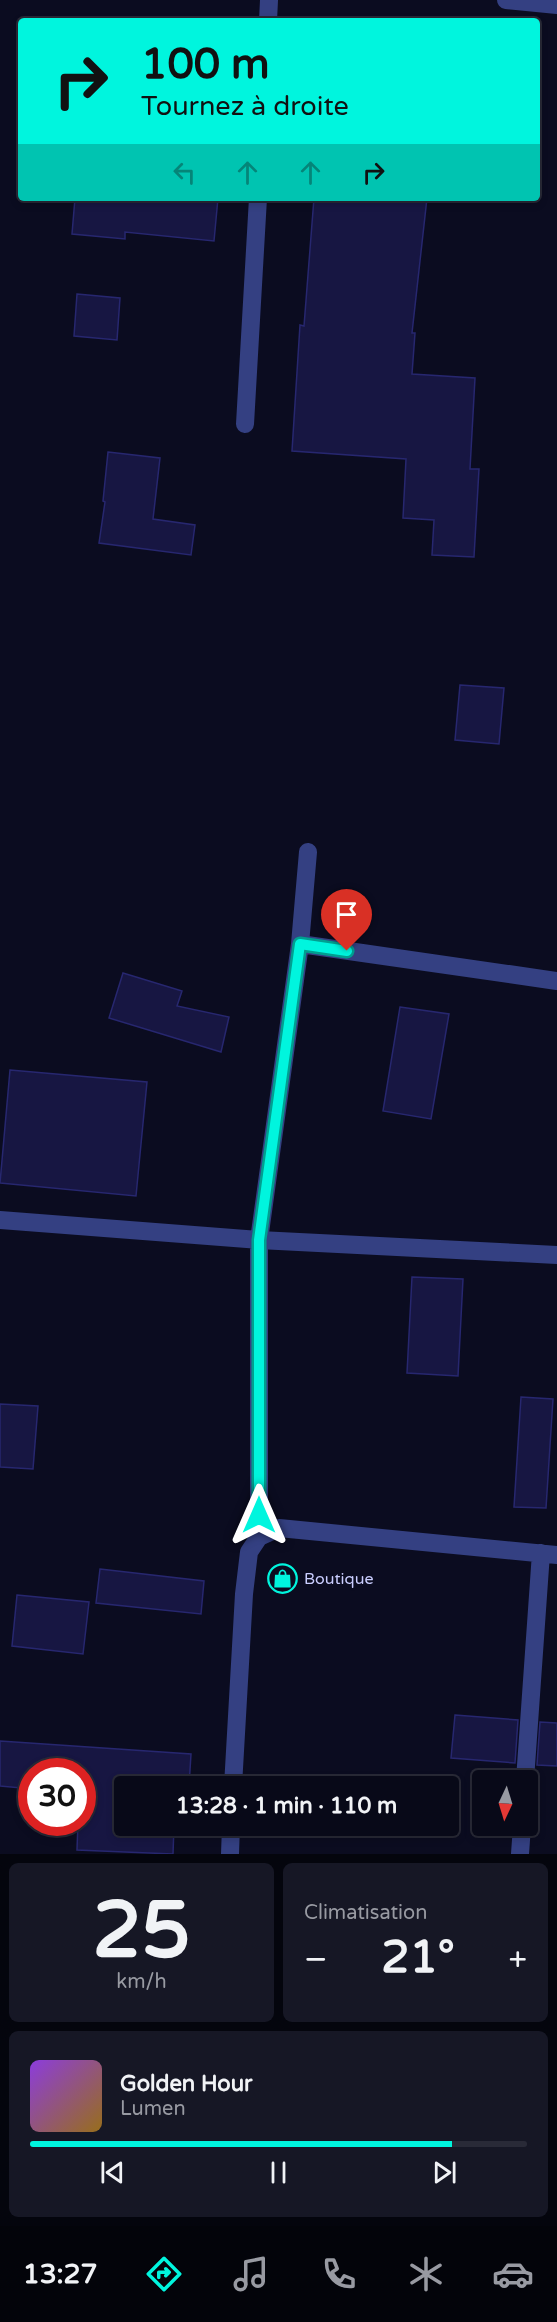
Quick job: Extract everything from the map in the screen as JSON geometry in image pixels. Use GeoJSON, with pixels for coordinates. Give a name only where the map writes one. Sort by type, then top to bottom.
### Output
{"type":"FeatureCollection","features":[{"type":"Feature","properties":{"kind":"street"},"geometry":{"type":"LineString","coordinates":[[268,18],[269,0]]}},
{"type":"Feature","properties":{"kind":"street"},"geometry":{"type":"LineString","coordinates":[[506,0],[557,4]]}},
{"type":"Feature","properties":{"kind":"street"},"geometry":{"type":"LineString","coordinates":[[245,424],[258,201]]}},
{"type":"Feature","properties":{"kind":"street"},"geometry":{"type":"LineString","coordinates":[[259,1538],[259,1240],[300,944],[308,852]]}},
{"type":"Feature","properties":{"kind":"street"},"geometry":{"type":"LineString","coordinates":[[300,944],[557,981]]}},
{"type":"Feature","properties":{"kind":"street"},"geometry":{"type":"LineString","coordinates":[[0,1220],[259,1240],[557,1255]]}},
{"type":"Feature","properties":{"kind":"street"},"geometry":{"type":"LineString","coordinates":[[234,1776],[244,1594],[249,1552],[259,1538],[279,1528],[549,1554],[526,1770]]}},
{"type":"Feature","properties":{"kind":"street"},"geometry":{"type":"LineString","coordinates":[[230,1854],[231,1836]]}},
{"type":"Feature","properties":{"kind":"street"},"geometry":{"type":"LineString","coordinates":[[520,1854],[521,1836]]}},
{"type":"Feature","properties":{"kind":"building"},"geometry":{"type":"Polygon","coordinates":[[[75,201],[218,201],[214,241],[125,232],[125,239],[72,234],[75,201]]]}},
{"type":"Feature","properties":{"kind":"building"},"geometry":{"type":"Polygon","coordinates":[[[314,201],[427,201],[412,333],[415,333],[412,374],[475,378],[470,469],[479,469],[474,557],[432,555],[434,520],[403,518],[406,459],[292,451],[300,325],[304,326],[314,201]]]}},
{"type":"Feature","properties":{"kind":"building"},"geometry":{"type":"Polygon","coordinates":[[[77,294],[120,298],[117,340],[74,336],[77,294]]]}},
{"type":"Feature","properties":{"kind":"building"},"geometry":{"type":"Polygon","coordinates":[[[108,452],[160,458],[153,519],[195,525],[191,555],[99,543],[105,502],[103,501],[108,452]]]}},
{"type":"Feature","properties":{"kind":"building"},"geometry":{"type":"Polygon","coordinates":[[[460,685],[504,688],[499,744],[455,740],[460,685]]]}},
{"type":"Feature","properties":{"kind":"building"},"geometry":{"type":"Polygon","coordinates":[[[123,973],[182,991],[177,1006],[229,1017],[221,1052],[109,1018],[123,973]]]}},
{"type":"Feature","properties":{"kind":"building"},"geometry":{"type":"Polygon","coordinates":[[[400,1007],[449,1014],[431,1119],[383,1111],[400,1007]]]}},
{"type":"Feature","properties":{"kind":"building"},"geometry":{"type":"Polygon","coordinates":[[[10,1070],[147,1082],[136,1196],[0,1183],[10,1070]]]}},
{"type":"Feature","properties":{"kind":"building"},"geometry":{"type":"Polygon","coordinates":[[[412,1277],[463,1279],[458,1376],[407,1373],[412,1277]]]}},
{"type":"Feature","properties":{"kind":"building"},"geometry":{"type":"Polygon","coordinates":[[[521,1397],[553,1399],[546,1508],[514,1507],[521,1397]]]}},
{"type":"Feature","properties":{"kind":"building"},"geometry":{"type":"Polygon","coordinates":[[[0,1404],[38,1406],[33,1469],[0,1467],[0,1404]]]}},
{"type":"Feature","properties":{"kind":"building"},"geometry":{"type":"Polygon","coordinates":[[[100,1569],[204,1581],[201,1614],[96,1603],[100,1569]]]}},
{"type":"Feature","properties":{"kind":"building"},"geometry":{"type":"Polygon","coordinates":[[[17,1595],[89,1602],[83,1654],[12,1646],[17,1595]]]}},
{"type":"Feature","properties":{"kind":"building"},"geometry":{"type":"Polygon","coordinates":[[[455,1715],[518,1720],[515,1763],[451,1758],[455,1715]]]}},
{"type":"Feature","properties":{"kind":"building"},"geometry":{"type":"Polygon","coordinates":[[[540,1722],[557,1723],[557,1766],[537,1765],[540,1722]]]}},
{"type":"Feature","properties":{"kind":"building"},"geometry":{"type":"Polygon","coordinates":[[[0,1741],[191,1754],[190,1776],[114,1776],[114,1836],[174,1836],[173,1854],[77,1850],[78,1836],[96,1836],[96,1758],[18,1758],[18,1788],[0,1786],[0,1741]]]}},
{"type":"Feature","properties":{"kind":"place","name":"Boutique"},"geometry":{"type":"Point","coordinates":[283,1578]}},
{"type":"Feature","properties":{"kind":"route"},"geometry":{"type":"LineString","coordinates":[[259,1515],[259,1240],[300,944],[347,951]]}}]}
